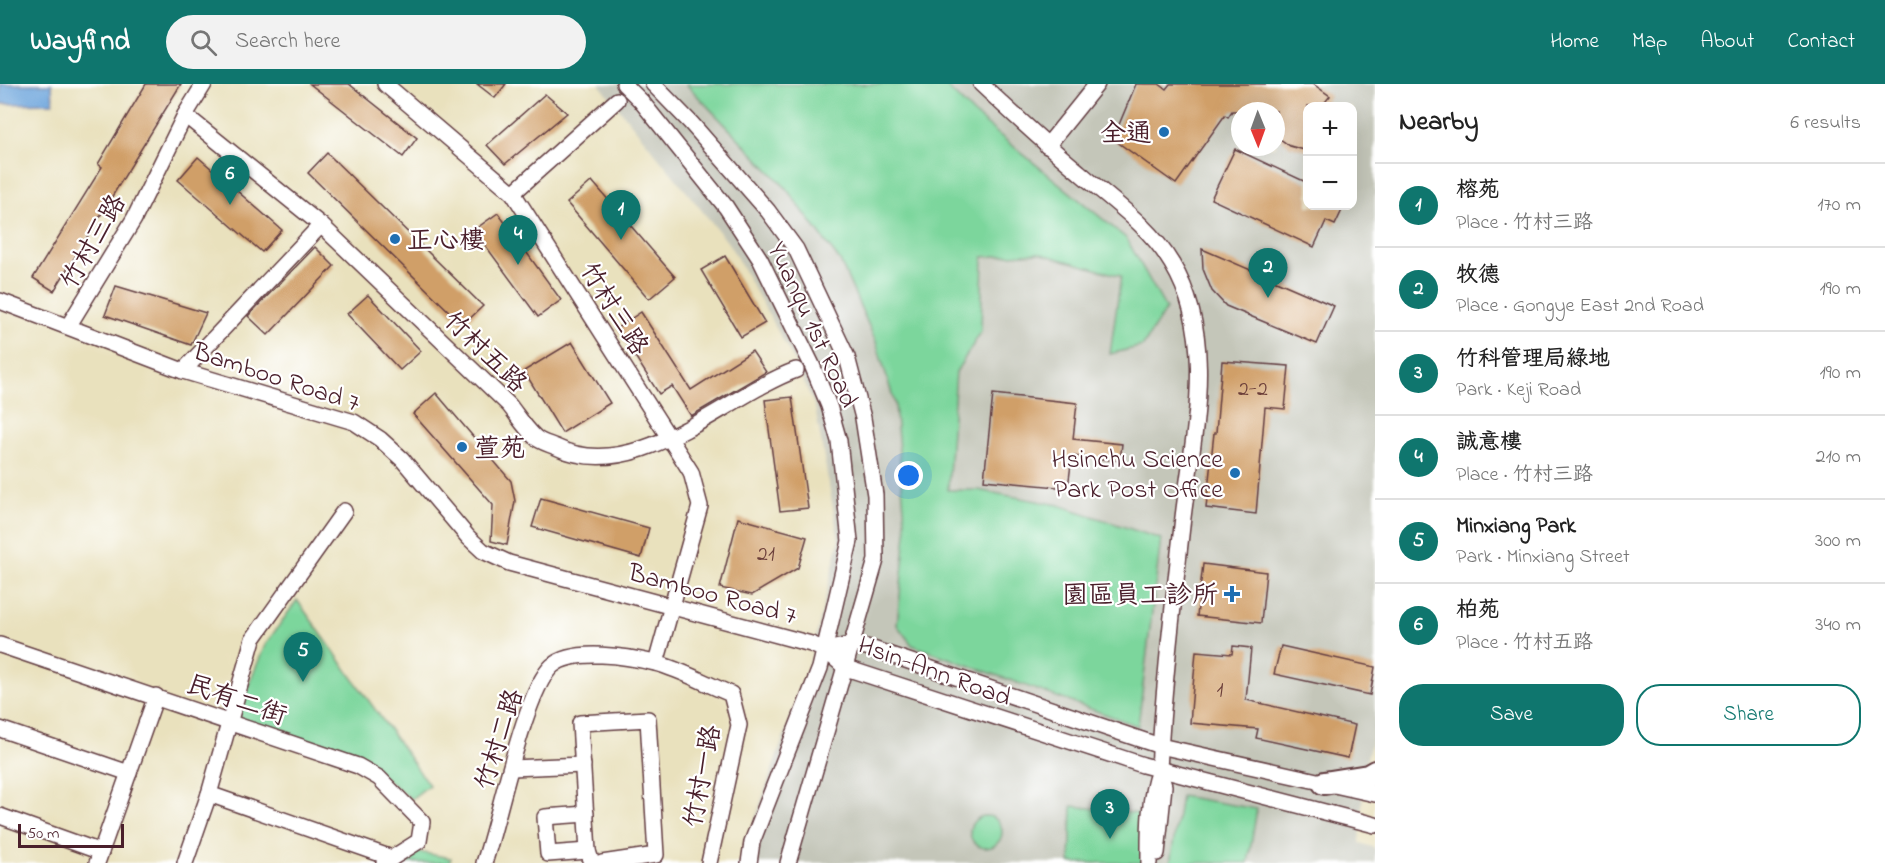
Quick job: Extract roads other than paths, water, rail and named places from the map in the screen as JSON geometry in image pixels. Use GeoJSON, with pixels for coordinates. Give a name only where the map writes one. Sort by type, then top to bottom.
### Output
{"type":"FeatureCollection","features":[{"type":"Feature","properties":{"kind":"highway"},"geometry":{"type":"LineString","coordinates":[[1324,783],[1368,776],[1375,772]]}},
{"type":"Feature","properties":{"kind":"street","name":"竹村三路"},"geometry":{"type":"LineString","coordinates":[[69,325],[134,219],[185,115],[204,84]]}},
{"type":"Feature","properties":{"kind":"street","name":"竹村三路"},"geometry":{"type":"LineString","coordinates":[[385,84],[513,193],[691,472],[700,506],[672,606]]}},
{"type":"Feature","properties":{"kind":"street","name":"Yuanqu 1st Road"},"geometry":{"type":"LineString","coordinates":[[624,84],[641,101],[726,207],[760,259],[812,364],[829,406],[839,441],[850,541],[818,647],[752,842],[749,863]]}},
{"type":"Feature","properties":{"kind":"street","name":"Yuanqu 1st Road"},"geometry":{"type":"LineString","coordinates":[[653,84],[699,132],[768,211],[796,249],[847,357],[863,418],[875,495],[876,560],[854,644],[788,863]]}},
{"type":"Feature","properties":{"kind":"street"},"geometry":{"type":"LineString","coordinates":[[981,84],[1047,146],[1147,231],[1172,263],[1183,285],[1194,321],[1197,403],[1159,770],[1154,784],[1149,815],[1149,863]]}},
{"type":"Feature","properties":{"kind":"street"},"geometry":{"type":"LineString","coordinates":[[1047,146],[1098,84]]}},
{"type":"Feature","properties":{"kind":"street"},"geometry":{"type":"LineString","coordinates":[[513,193],[617,100]]}},
{"type":"Feature","properties":{"kind":"street","name":"竹村五路"},"geometry":{"type":"LineString","coordinates":[[185,115],[321,225],[509,405],[536,438],[568,453],[596,457],[626,452],[669,438],[796,370]]}},
{"type":"Feature","properties":{"kind":"street"},"geometry":{"type":"LineString","coordinates":[[183,370],[321,225]]}},
{"type":"Feature","properties":{"kind":"street","name":"Bamboo Road 7"},"geometry":{"type":"LineString","coordinates":[[0,301],[69,325],[183,370],[354,422],[380,439],[402,459],[468,537],[483,551],[509,562],[818,647]]}},
{"type":"Feature","properties":{"kind":"street"},"geometry":{"type":"LineString","coordinates":[[185,863],[209,794],[253,639],[345,511]]}},
{"type":"Feature","properties":{"kind":"street"},"geometry":{"type":"LineString","coordinates":[[656,663],[672,606]]}},
{"type":"Feature","properties":{"kind":"street","name":"Hsin-Ann Road"},"geometry":{"type":"LineString","coordinates":[[818,647],[854,644],[1160,746],[1375,794]]}},
{"type":"Feature","properties":{"kind":"street","name":"民有二街"},"geometry":{"type":"LineString","coordinates":[[0,645],[358,766],[379,778],[422,822],[419,841],[388,860]]}},
{"type":"Feature","properties":{"kind":"street","name":"Hsin-Ann Road"},"geometry":{"type":"LineString","coordinates":[[818,647],[846,668],[1159,770],[1375,825]]}},
{"type":"Feature","properties":{"kind":"street","name":"竹村二路"},"geometry":{"type":"LineString","coordinates":[[484,863],[532,699],[553,665],[578,655],[606,656],[656,663]]}},
{"type":"Feature","properties":{"kind":"street","name":"竹村一路"},"geometry":{"type":"LineString","coordinates":[[656,663],[731,694],[739,724],[709,863]]}},
{"type":"Feature","properties":{"kind":"street"},"geometry":{"type":"LineString","coordinates":[[0,816],[99,857],[156,696]]}},
{"type":"Feature","properties":{"kind":"street"},"geometry":{"type":"LineString","coordinates":[[586,814],[545,817],[548,854],[590,857],[580,723],[648,719],[656,855],[602,863]]}},
{"type":"Feature","properties":{"kind":"street"},"geometry":{"type":"LineString","coordinates":[[0,729],[129,773]]}},
{"type":"Feature","properties":{"kind":"street"},"geometry":{"type":"LineString","coordinates":[[512,768],[583,765]]}},
{"type":"Feature","properties":{"kind":"street"},"geometry":{"type":"LineString","coordinates":[[1156,863],[1164,786],[1159,770]]}},
{"type":"Feature","properties":{"kind":"street"},"geometry":{"type":"LineString","coordinates":[[209,794],[388,860]]}},
{"type":"Feature","properties":{"kind":"water"},"geometry":{"type":"Polygon","coordinates":[[[0,84],[52,84],[53,103],[0,104],[0,84]]]}},
{"type":"Feature","properties":{"kind":"place","name":"全通"},"geometry":{"type":"Point","coordinates":[1164,132]}},
{"type":"Feature","properties":{"kind":"place","name":"柏苑"},"geometry":{"type":"Point","coordinates":[230,205]}},
{"type":"Feature","properties":{"kind":"place","name":"正心樓"},"geometry":{"type":"Point","coordinates":[395,239]}},
{"type":"Feature","properties":{"kind":"place","name":"榕苑"},"geometry":{"type":"Point","coordinates":[621,240]}},
{"type":"Feature","properties":{"kind":"place","name":"誠意樓"},"geometry":{"type":"Point","coordinates":[518,265]}},
{"type":"Feature","properties":{"kind":"place","name":"牧德"},"geometry":{"type":"Point","coordinates":[1268,298]}},
{"type":"Feature","properties":{"kind":"place","name":"萱苑"},"geometry":{"type":"Point","coordinates":[462,447]}},
{"type":"Feature","properties":{"kind":"place","name":"Hsinchu Science Park Post Office"},"geometry":{"type":"Point","coordinates":[1235,473]}},
{"type":"Feature","properties":{"kind":"place","name":"園區員工診所"},"geometry":{"type":"Point","coordinates":[1232,594]}},
{"type":"Feature","properties":{"kind":"place","name":"Minxiang Park"},"geometry":{"type":"Point","coordinates":[303,682]}},
{"type":"Feature","properties":{"kind":"place","name":"竹科管理局綠地"},"geometry":{"type":"Point","coordinates":[1110,839]}}]}
